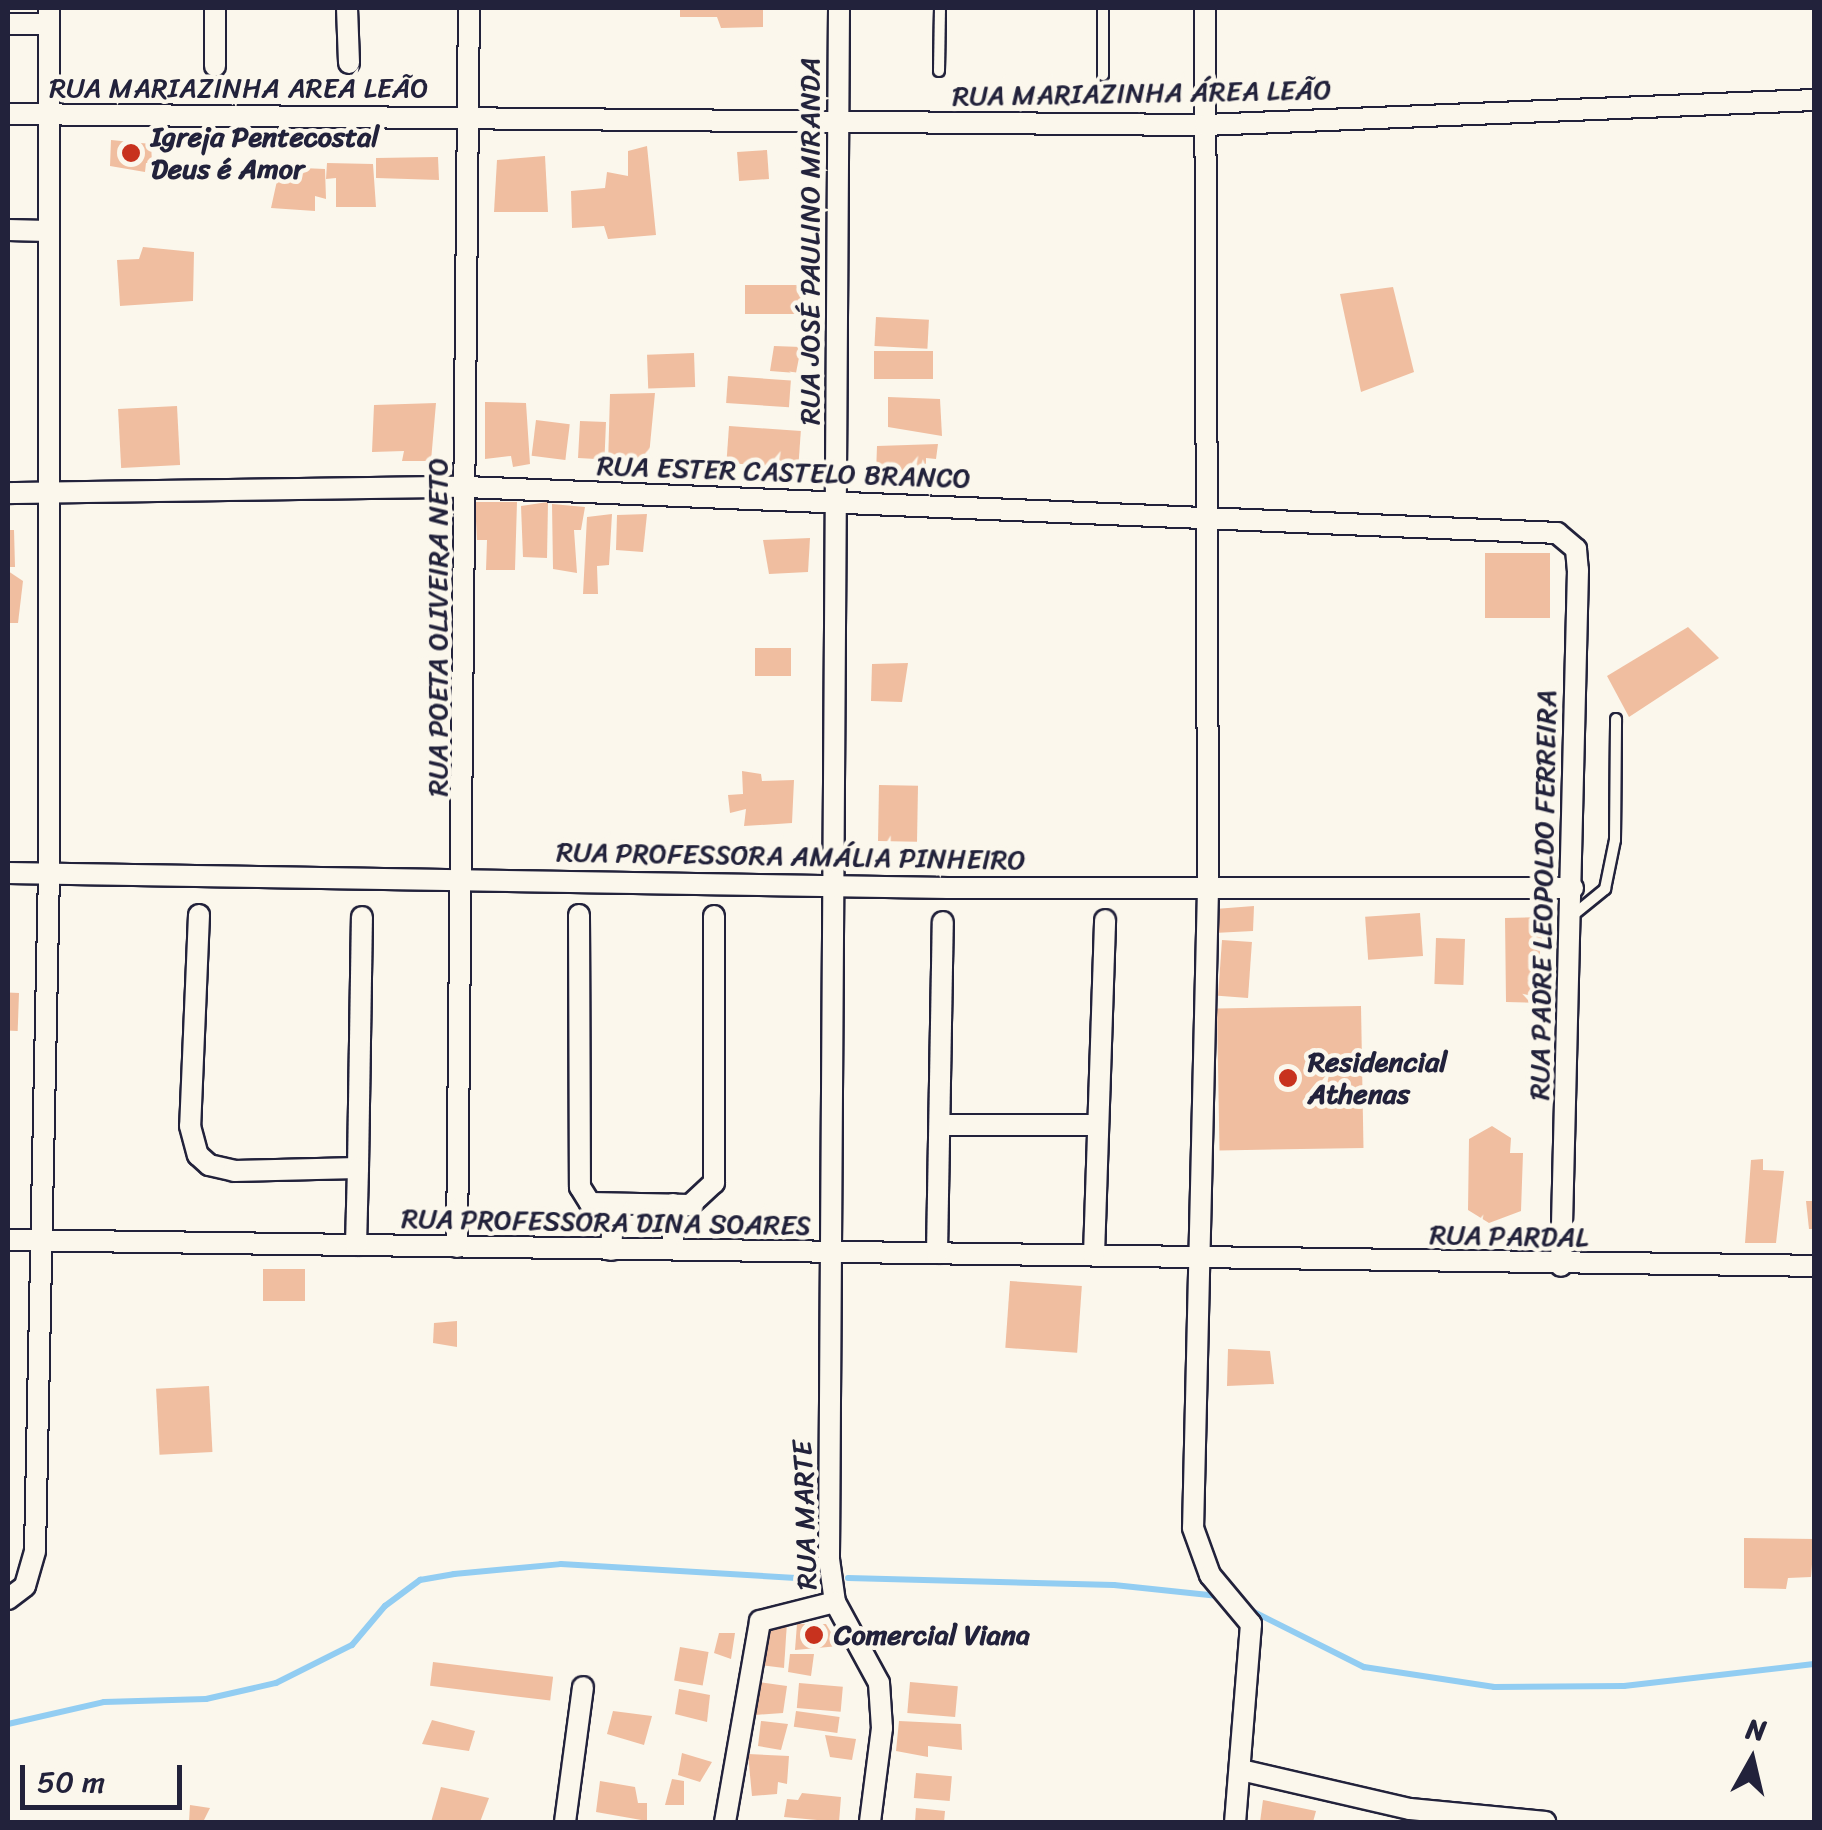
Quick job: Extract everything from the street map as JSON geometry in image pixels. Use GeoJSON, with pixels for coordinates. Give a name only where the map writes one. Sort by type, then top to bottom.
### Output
{"type":"FeatureCollection","features":[{"type":"Feature","properties":{"kind":"street"},"geometry":{"type":"LineString","coordinates":[[215,8],[215,66]]}},
{"type":"Feature","properties":{"kind":"street"},"geometry":{"type":"LineString","coordinates":[[348,8],[349,63]]}},
{"type":"Feature","properties":{"kind":"street","name":"RUA POETA OLIVEIRA NETO"},"geometry":{"type":"LineString","coordinates":[[457,1247],[469,8]]}},
{"type":"Feature","properties":{"kind":"street","name":"RUA JOSÉ PAULINO MIRANDA"},"geometry":{"type":"LineString","coordinates":[[830,1254],[838,8]]}},
{"type":"Feature","properties":{"kind":"street"},"geometry":{"type":"LineString","coordinates":[[1205,8],[1208,889],[1203,1258],[1193,1528],[1210,1575],[1251,1624],[1234,1822]]}},
{"type":"Feature","properties":{"kind":"street"},"geometry":{"type":"LineString","coordinates":[[8,24],[49,16],[49,874],[36,1551],[12,1598]]}},
{"type":"Feature","properties":{"kind":"street","name":"RUA MARIAZINHA ÁREA LEÃO"},"geometry":{"type":"LineString","coordinates":[[470,117],[1205,124],[1814,100]]}},
{"type":"Feature","properties":{"kind":"street","name":"RUA MARIAZINHA AREA LEÃO"},"geometry":{"type":"LineString","coordinates":[[8,114],[470,117]]}},
{"type":"Feature","properties":{"kind":"street"},"geometry":{"type":"LineString","coordinates":[[8,230],[48,230]]}},
{"type":"Feature","properties":{"kind":"street","name":"RUA ESTER CASTELO BRANCO"},"geometry":{"type":"LineString","coordinates":[[8,493],[466,487],[836,498],[1557,534]]}},
{"type":"Feature","properties":{"kind":"street","name":"RUA PADRE LEOPOLDO FERREIRA"},"geometry":{"type":"LineString","coordinates":[[1557,534],[1576,550],[1578,570],[1561,1266]]}},
{"type":"Feature","properties":{"kind":"street","name":"RUA PROFESSORA AMÁLIA PINHEIRO"},"geometry":{"type":"LineString","coordinates":[[8,873],[1208,889],[1573,888]]}},
{"type":"Feature","properties":{"kind":"street"},"geometry":{"type":"LineString","coordinates":[[199,915],[189,1103],[198,1155],[234,1170],[358,1168]]}},
{"type":"Feature","properties":{"kind":"street"},"geometry":{"type":"LineString","coordinates":[[579,915],[580,1187],[590,1203],[690,1205],[714,1182],[714,916]]}},
{"type":"Feature","properties":{"kind":"street"},"geometry":{"type":"LineString","coordinates":[[356,1246],[362,918]]}},
{"type":"Feature","properties":{"kind":"street"},"geometry":{"type":"LineString","coordinates":[[1094,1255],[1104,920]]}},
{"type":"Feature","properties":{"kind":"street"},"geometry":{"type":"LineString","coordinates":[[936,1253],[943,922]]}},
{"type":"Feature","properties":{"kind":"street"},"geometry":{"type":"LineString","coordinates":[[940,1125],[1097,1125]]}},
{"type":"Feature","properties":{"kind":"street"},"geometry":{"type":"LineString","coordinates":[[611,1250],[614,1204]]}},
{"type":"Feature","properties":{"kind":"street"},"geometry":{"type":"LineString","coordinates":[[673,1204],[673,1250]]}},
{"type":"Feature","properties":{"kind":"street","name":"RUA PROFESSORA DINA SOARES"},"geometry":{"type":"LineString","coordinates":[[8,1240],[1203,1258]]}},
{"type":"Feature","properties":{"kind":"street","name":"RUA MARTE"},"geometry":{"type":"LineString","coordinates":[[830,1254],[829,1544],[836,1602],[879,1683],[882,1728],[870,1822]]}},
{"type":"Feature","properties":{"kind":"street","name":"RUA PARDAL"},"geometry":{"type":"LineString","coordinates":[[1203,1258],[1561,1266],[1814,1266]]}},
{"type":"Feature","properties":{"kind":"street"},"geometry":{"type":"LineString","coordinates":[[725,1822],[760,1621],[800,1606],[836,1602]]}},
{"type":"Feature","properties":{"kind":"street"},"geometry":{"type":"LineString","coordinates":[[565,1822],[583,1687]]}},
{"type":"Feature","properties":{"kind":"street"},"geometry":{"type":"LineString","coordinates":[[1241,1770],[1409,1816],[1544,1822]]}},
{"type":"Feature","properties":{"kind":"lane"},"geometry":{"type":"LineString","coordinates":[[939,71],[940,8]]}},
{"type":"Feature","properties":{"kind":"lane"},"geometry":{"type":"LineString","coordinates":[[1103,8],[1103,76]]}},
{"type":"Feature","properties":{"kind":"lane"},"geometry":{"type":"LineString","coordinates":[[1572,916],[1605,889],[1615,840],[1616,719]]}},
{"type":"Feature","properties":{"kind":"building"},"geometry":{"type":"Polygon","coordinates":[[[680,8],[763,8],[763,27],[721,28],[717,17],[680,17],[680,8]]]}},
{"type":"Feature","properties":{"kind":"building","name":"Igreja Pentecostal Deus é Amor"},"geometry":{"type":"Polygon","coordinates":[[[111,140],[151,144],[152,163],[146,163],[145,172],[110,166],[111,140]]]}},
{"type":"Feature","properties":{"kind":"building"},"geometry":{"type":"Polygon","coordinates":[[[647,146],[656,235],[608,239],[604,226],[572,228],[571,191],[605,188],[607,172],[628,176],[628,151],[647,146]]]}},
{"type":"Feature","properties":{"kind":"building"},"geometry":{"type":"Polygon","coordinates":[[[767,150],[769,179],[739,181],[737,152],[767,150]]]}},
{"type":"Feature","properties":{"kind":"building"},"geometry":{"type":"Polygon","coordinates":[[[545,156],[548,212],[494,212],[497,160],[545,156]]]}},
{"type":"Feature","properties":{"kind":"building"},"geometry":{"type":"Polygon","coordinates":[[[438,157],[439,180],[376,178],[376,158],[438,157]]]}},
{"type":"Feature","properties":{"kind":"building"},"geometry":{"type":"Polygon","coordinates":[[[327,163],[373,164],[376,207],[336,207],[336,178],[326,179],[327,163]]]}},
{"type":"Feature","properties":{"kind":"building"},"geometry":{"type":"Polygon","coordinates":[[[280,167],[325,169],[326,199],[315,196],[315,211],[271,208],[280,167]]]}},
{"type":"Feature","properties":{"kind":"building"},"geometry":{"type":"Polygon","coordinates":[[[143,247],[194,252],[193,301],[120,306],[117,260],[139,259],[143,247]]]}},
{"type":"Feature","properties":{"kind":"building"},"geometry":{"type":"Polygon","coordinates":[[[745,285],[804,285],[804,314],[745,314],[745,285]]]}},
{"type":"Feature","properties":{"kind":"building"},"geometry":{"type":"Polygon","coordinates":[[[1393,287],[1414,372],[1361,392],[1340,294],[1393,287]]]}},
{"type":"Feature","properties":{"kind":"building"},"geometry":{"type":"Polygon","coordinates":[[[876,317],[929,320],[927,349],[874,346],[876,317]]]}},
{"type":"Feature","properties":{"kind":"building"},"geometry":{"type":"Polygon","coordinates":[[[774,346],[801,347],[796,373],[770,371],[774,346]]]}},
{"type":"Feature","properties":{"kind":"building"},"geometry":{"type":"Polygon","coordinates":[[[874,351],[933,351],[933,379],[874,379],[874,351]]]}},
{"type":"Feature","properties":{"kind":"building"},"geometry":{"type":"Polygon","coordinates":[[[694,353],[695,387],[648,389],[647,355],[694,353]]]}},
{"type":"Feature","properties":{"kind":"building"},"geometry":{"type":"Polygon","coordinates":[[[728,376],[791,380],[789,407],[726,403],[728,376]]]}},
{"type":"Feature","properties":{"kind":"building"},"geometry":{"type":"Polygon","coordinates":[[[655,393],[648,466],[608,466],[610,394],[655,393]]]}},
{"type":"Feature","properties":{"kind":"building"},"geometry":{"type":"Polygon","coordinates":[[[888,397],[940,399],[942,436],[888,427],[888,397]]]}},
{"type":"Feature","properties":{"kind":"building"},"geometry":{"type":"Polygon","coordinates":[[[485,402],[526,403],[530,464],[513,467],[511,456],[485,459],[485,402]]]}},
{"type":"Feature","properties":{"kind":"building"},"geometry":{"type":"Polygon","coordinates":[[[436,403],[431,461],[402,461],[404,451],[372,452],[374,405],[436,403]]]}},
{"type":"Feature","properties":{"kind":"building"},"geometry":{"type":"Polygon","coordinates":[[[177,406],[180,465],[121,468],[118,409],[177,406]]]}},
{"type":"Feature","properties":{"kind":"building"},"geometry":{"type":"Polygon","coordinates":[[[536,420],[570,424],[565,460],[532,456],[536,420]]]}},
{"type":"Feature","properties":{"kind":"building"},"geometry":{"type":"Polygon","coordinates":[[[580,421],[606,422],[604,470],[596,459],[578,458],[580,421]]]}},
{"type":"Feature","properties":{"kind":"building"},"geometry":{"type":"Polygon","coordinates":[[[729,426],[801,431],[798,468],[726,463],[729,426]]]}},
{"type":"Feature","properties":{"kind":"building"},"geometry":{"type":"Polygon","coordinates":[[[938,444],[936,459],[926,458],[926,475],[876,474],[877,446],[938,444]]]}},
{"type":"Feature","properties":{"kind":"building"},"geometry":{"type":"Polygon","coordinates":[[[475,502],[517,502],[515,570],[486,570],[487,540],[477,540],[475,502]]]}},
{"type":"Feature","properties":{"kind":"building"},"geometry":{"type":"Polygon","coordinates":[[[548,502],[547,558],[523,557],[521,506],[548,502]]]}},
{"type":"Feature","properties":{"kind":"building"},"geometry":{"type":"Polygon","coordinates":[[[552,504],[585,507],[581,530],[574,530],[577,573],[553,569],[552,504]]]}},
{"type":"Feature","properties":{"kind":"building"},"geometry":{"type":"Polygon","coordinates":[[[612,514],[609,565],[597,566],[598,594],[583,594],[587,517],[612,514]]]}},
{"type":"Feature","properties":{"kind":"building"},"geometry":{"type":"Polygon","coordinates":[[[647,514],[643,552],[616,550],[617,515],[647,514]]]}},
{"type":"Feature","properties":{"kind":"building"},"geometry":{"type":"Polygon","coordinates":[[[8,530],[14,530],[15,567],[8,567],[8,530]]]}},
{"type":"Feature","properties":{"kind":"building"},"geometry":{"type":"Polygon","coordinates":[[[810,538],[808,572],[769,574],[763,540],[810,538]]]}},
{"type":"Feature","properties":{"kind":"building"},"geometry":{"type":"Polygon","coordinates":[[[1485,553],[1550,553],[1550,618],[1485,618],[1485,553]]]}},
{"type":"Feature","properties":{"kind":"building"},"geometry":{"type":"Polygon","coordinates":[[[8,571],[23,581],[18,623],[8,623],[8,571]]]}},
{"type":"Feature","properties":{"kind":"building"},"geometry":{"type":"Polygon","coordinates":[[[1688,627],[1719,658],[1629,717],[1607,676],[1688,627]]]}},
{"type":"Feature","properties":{"kind":"building"},"geometry":{"type":"Polygon","coordinates":[[[755,648],[791,648],[791,676],[755,676],[755,648]]]}},
{"type":"Feature","properties":{"kind":"building"},"geometry":{"type":"Polygon","coordinates":[[[908,663],[902,702],[871,701],[872,664],[908,663]]]}},
{"type":"Feature","properties":{"kind":"building"},"geometry":{"type":"Polygon","coordinates":[[[742,771],[761,774],[762,781],[794,780],[792,823],[744,826],[746,809],[730,813],[728,795],[743,794],[742,771]]]}},
{"type":"Feature","properties":{"kind":"building"},"geometry":{"type":"Polygon","coordinates":[[[879,785],[918,786],[917,842],[878,841],[879,785]]]}},
{"type":"Feature","properties":{"kind":"building"},"geometry":{"type":"Polygon","coordinates":[[[1254,906],[1253,931],[1214,933],[1215,909],[1254,906]]]}},
{"type":"Feature","properties":{"kind":"building"},"geometry":{"type":"Polygon","coordinates":[[[1420,913],[1423,956],[1368,960],[1365,917],[1420,913]]]}},
{"type":"Feature","properties":{"kind":"building"},"geometry":{"type":"Polygon","coordinates":[[[1545,917],[1536,980],[1547,981],[1545,1003],[1506,1002],[1505,918],[1545,917]]]}},
{"type":"Feature","properties":{"kind":"building"},"geometry":{"type":"Polygon","coordinates":[[[1436,938],[1465,939],[1463,985],[1434,984],[1436,938]]]}},
{"type":"Feature","properties":{"kind":"building"},"geometry":{"type":"Polygon","coordinates":[[[1222,940],[1252,942],[1248,998],[1218,996],[1222,940]]]}},
{"type":"Feature","properties":{"kind":"building"},"geometry":{"type":"Polygon","coordinates":[[[8,993],[19,993],[18,1031],[8,1031],[8,993]]]}},
{"type":"Feature","properties":{"kind":"building","name":"Residencial Athenas"},"geometry":{"type":"Polygon","coordinates":[[[1361,1006],[1363,1148],[1220,1150],[1217,1009],[1361,1006]]]}},
{"type":"Feature","properties":{"kind":"building"},"geometry":{"type":"Polygon","coordinates":[[[1492,1126],[1511,1138],[1510,1153],[1523,1153],[1521,1211],[1489,1223],[1468,1210],[1469,1139],[1492,1126]]]}},
{"type":"Feature","properties":{"kind":"building"},"geometry":{"type":"Polygon","coordinates":[[[1763,1159],[1763,1170],[1784,1171],[1776,1243],[1745,1243],[1751,1160],[1763,1159]]]}},
{"type":"Feature","properties":{"kind":"building"},"geometry":{"type":"Polygon","coordinates":[[[1806,1201],[1814,1201],[1814,1229],[1809,1229],[1806,1201]]]}},
{"type":"Feature","properties":{"kind":"building"},"geometry":{"type":"Polygon","coordinates":[[[263,1269],[305,1269],[305,1301],[263,1301],[263,1269]]]}},
{"type":"Feature","properties":{"kind":"building"},"geometry":{"type":"Polygon","coordinates":[[[1010,1281],[1082,1286],[1077,1353],[1005,1348],[1010,1281]]]}},
{"type":"Feature","properties":{"kind":"building"},"geometry":{"type":"Polygon","coordinates":[[[457,1321],[457,1347],[433,1343],[434,1323],[457,1321]]]}},
{"type":"Feature","properties":{"kind":"building"},"geometry":{"type":"Polygon","coordinates":[[[1228,1349],[1270,1351],[1274,1384],[1227,1386],[1228,1349]]]}},
{"type":"Feature","properties":{"kind":"building"},"geometry":{"type":"Polygon","coordinates":[[[209,1386],[212,1452],[160,1455],[156,1389],[209,1386]]]}},
{"type":"Feature","properties":{"kind":"building"},"geometry":{"type":"Polygon","coordinates":[[[1744,1538],[1814,1539],[1811,1577],[1788,1578],[1786,1589],[1744,1588],[1744,1538]]]}},
{"type":"Feature","properties":{"kind":"building"},"geometry":{"type":"Polygon","coordinates":[[[787,1622],[784,1668],[760,1665],[764,1624],[787,1622]]]}},
{"type":"Feature","properties":{"kind":"building","name":"Comercial Viana"},"geometry":{"type":"Polygon","coordinates":[[[797,1624],[826,1624],[839,1646],[795,1650],[797,1624]]]}},
{"type":"Feature","properties":{"kind":"building"},"geometry":{"type":"Polygon","coordinates":[[[719,1633],[735,1633],[731,1659],[714,1653],[719,1633]]]}},
{"type":"Feature","properties":{"kind":"building"},"geometry":{"type":"Polygon","coordinates":[[[680,1647],[709,1652],[703,1686],[674,1680],[680,1647]]]}},
{"type":"Feature","properties":{"kind":"building"},"geometry":{"type":"Polygon","coordinates":[[[790,1654],[814,1654],[811,1676],[788,1672],[790,1654]]]}},
{"type":"Feature","properties":{"kind":"building"},"geometry":{"type":"Polygon","coordinates":[[[433,1662],[553,1677],[550,1701],[430,1686],[433,1662]]]}},
{"type":"Feature","properties":{"kind":"building"},"geometry":{"type":"Polygon","coordinates":[[[759,1682],[787,1686],[783,1713],[755,1715],[759,1682]]]}},
{"type":"Feature","properties":{"kind":"building"},"geometry":{"type":"Polygon","coordinates":[[[910,1682],[958,1686],[955,1717],[907,1713],[910,1682]]]}},
{"type":"Feature","properties":{"kind":"building"},"geometry":{"type":"Polygon","coordinates":[[[799,1683],[843,1687],[841,1712],[797,1708],[799,1683]]]}},
{"type":"Feature","properties":{"kind":"building"},"geometry":{"type":"Polygon","coordinates":[[[679,1689],[710,1695],[707,1722],[675,1714],[679,1689]]]}},
{"type":"Feature","properties":{"kind":"building"},"geometry":{"type":"Polygon","coordinates":[[[613,1711],[652,1716],[644,1745],[607,1734],[613,1711]]]}},
{"type":"Feature","properties":{"kind":"building"},"geometry":{"type":"Polygon","coordinates":[[[796,1711],[840,1717],[837,1733],[794,1727],[796,1711]]]}},
{"type":"Feature","properties":{"kind":"building"},"geometry":{"type":"Polygon","coordinates":[[[432,1720],[475,1731],[469,1751],[422,1744],[432,1720]]]}},
{"type":"Feature","properties":{"kind":"building"},"geometry":{"type":"Polygon","coordinates":[[[761,1721],[788,1724],[781,1750],[758,1746],[761,1721]]]}},
{"type":"Feature","properties":{"kind":"building"},"geometry":{"type":"Polygon","coordinates":[[[899,1721],[961,1724],[962,1750],[928,1746],[928,1757],[896,1751],[899,1721]]]}},
{"type":"Feature","properties":{"kind":"building"},"geometry":{"type":"Polygon","coordinates":[[[825,1735],[856,1739],[852,1760],[830,1757],[825,1735]]]}},
{"type":"Feature","properties":{"kind":"building"},"geometry":{"type":"Polygon","coordinates":[[[682,1753],[712,1762],[700,1782],[678,1775],[682,1753]]]}},
{"type":"Feature","properties":{"kind":"building"},"geometry":{"type":"Polygon","coordinates":[[[748,1754],[789,1756],[787,1784],[778,1782],[777,1794],[752,1796],[748,1754]]]}},
{"type":"Feature","properties":{"kind":"building"},"geometry":{"type":"Polygon","coordinates":[[[916,1773],[952,1776],[950,1801],[914,1798],[916,1773]]]}},
{"type":"Feature","properties":{"kind":"building"},"geometry":{"type":"Polygon","coordinates":[[[672,1779],[684,1781],[684,1805],[665,1805],[672,1779]]]}},
{"type":"Feature","properties":{"kind":"building"},"geometry":{"type":"Polygon","coordinates":[[[600,1781],[635,1787],[638,1803],[647,1803],[647,1821],[596,1812],[600,1781]]]}},
{"type":"Feature","properties":{"kind":"building"},"geometry":{"type":"Polygon","coordinates":[[[441,1787],[489,1798],[480,1822],[431,1822],[441,1787]]]}},
{"type":"Feature","properties":{"kind":"building"},"geometry":{"type":"Polygon","coordinates":[[[802,1793],[841,1797],[839,1822],[784,1817],[787,1799],[798,1800],[802,1793]]]}},
{"type":"Feature","properties":{"kind":"building"},"geometry":{"type":"Polygon","coordinates":[[[1263,1800],[1316,1811],[1313,1822],[1260,1822],[1263,1800]]]}},
{"type":"Feature","properties":{"kind":"building"},"geometry":{"type":"Polygon","coordinates":[[[190,1805],[210,1808],[203,1822],[189,1822],[190,1805]]]}},
{"type":"Feature","properties":{"kind":"building"},"geometry":{"type":"Polygon","coordinates":[[[916,1808],[945,1811],[944,1822],[915,1822],[916,1808]]]}},
{"type":"Feature","properties":{"kind":"waterway"},"geometry":{"type":"LineString","coordinates":[[8,1724],[104,1702],[206,1699],[276,1683],[352,1645],[385,1606],[420,1580],[561,1564],[813,1579]]}},
{"type":"Feature","properties":{"kind":"waterway"},"geometry":{"type":"LineString","coordinates":[[848,1578],[1114,1585],[1218,1596]]}},
{"type":"Feature","properties":{"kind":"waterway"},"geometry":{"type":"LineString","coordinates":[[1248,1609],[1364,1667],[1494,1687],[1624,1686],[1814,1664]]}},
{"type":"Feature","properties":{"kind":"place","name":"Igreja Pentecostal Deus é Amor"},"geometry":{"type":"Point","coordinates":[131,153]}},
{"type":"Feature","properties":{"kind":"place","name":"Residencial Athenas"},"geometry":{"type":"Point","coordinates":[1288,1078]}},
{"type":"Feature","properties":{"kind":"place","name":"Comercial Viana"},"geometry":{"type":"Point","coordinates":[814,1635]}}]}
